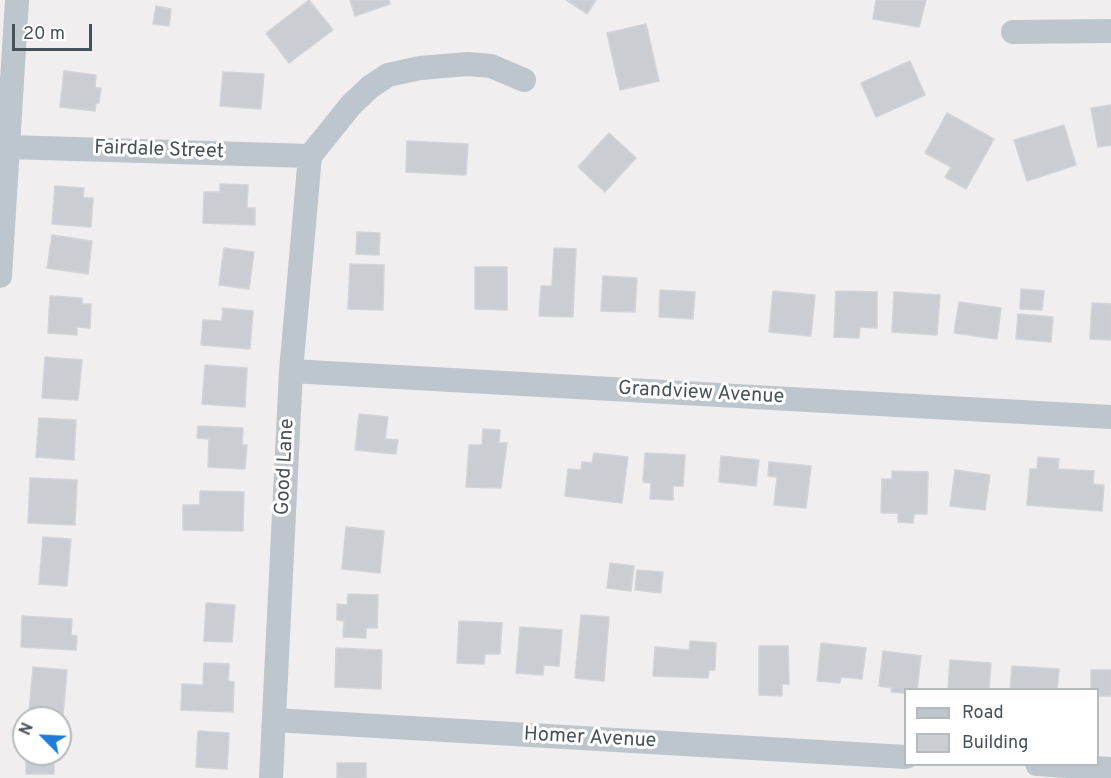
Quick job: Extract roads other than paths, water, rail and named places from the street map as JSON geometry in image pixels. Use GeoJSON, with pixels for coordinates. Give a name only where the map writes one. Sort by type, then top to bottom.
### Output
{"type":"FeatureCollection","features":[{"type":"Feature","properties":{"kind":"street"},"geometry":{"type":"LineString","coordinates":[[0,276],[17,0]]}},
{"type":"Feature","properties":{"kind":"street"},"geometry":{"type":"LineString","coordinates":[[1013,32],[1111,32]]}},
{"type":"Feature","properties":{"kind":"street"},"geometry":{"type":"LineString","coordinates":[[310,156],[351,105],[370,87],[388,75],[420,68],[468,64],[491,66],[524,80]]}},
{"type":"Feature","properties":{"kind":"street","name":"Fairdale Street"},"geometry":{"type":"LineString","coordinates":[[8,147],[310,156]]}},
{"type":"Feature","properties":{"kind":"street","name":"Good Lane"},"geometry":{"type":"LineString","coordinates":[[271,778],[291,371],[310,156]]}},
{"type":"Feature","properties":{"kind":"street","name":"Grandview Avenue"},"geometry":{"type":"LineString","coordinates":[[291,371],[1111,417]]}},
{"type":"Feature","properties":{"kind":"street","name":"Homer Avenue"},"geometry":{"type":"LineString","coordinates":[[274,720],[904,757]]}},
{"type":"Feature","properties":{"kind":"street"},"geometry":{"type":"LineString","coordinates":[[1056,766],[1111,769]]}}]}
